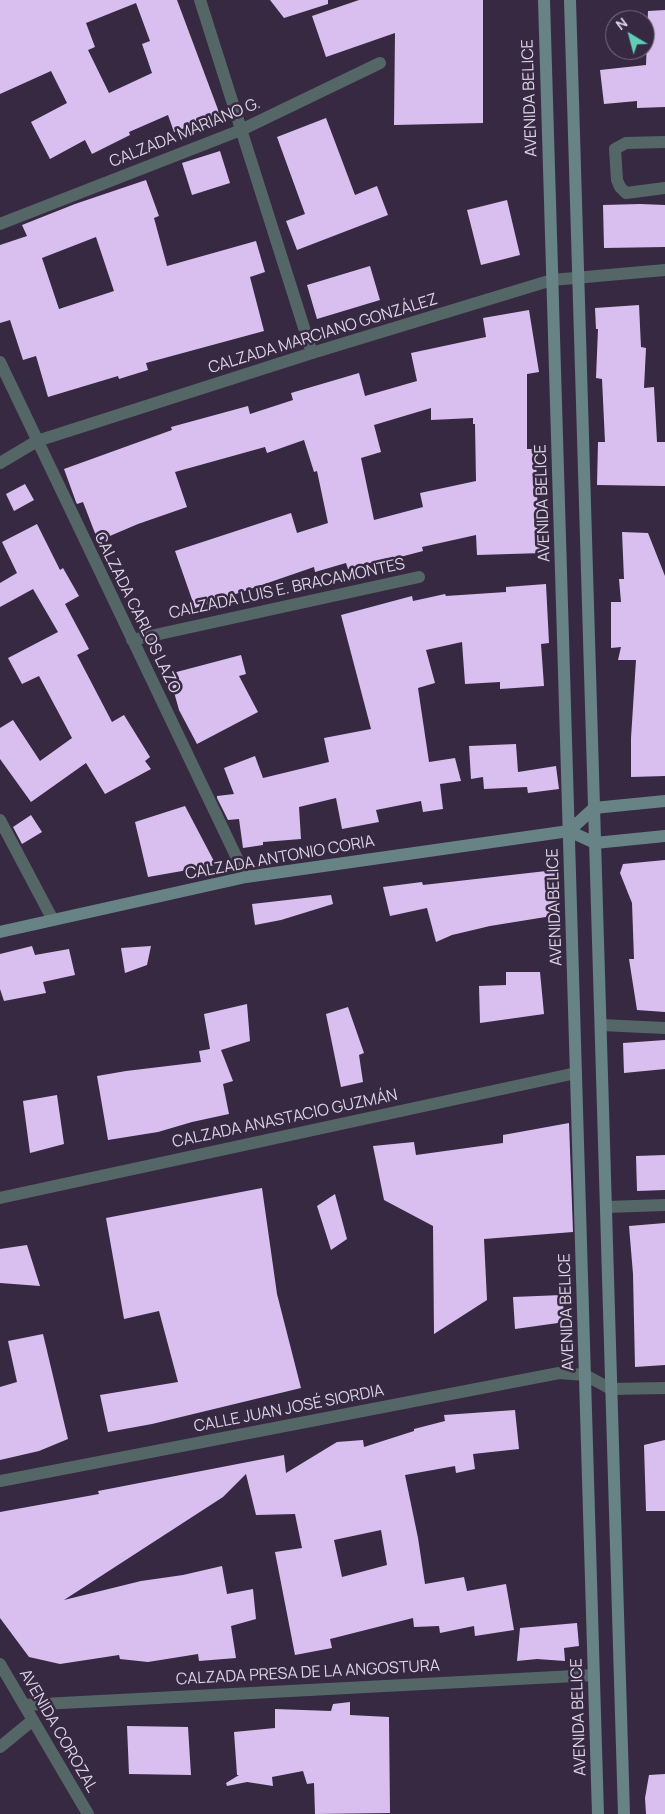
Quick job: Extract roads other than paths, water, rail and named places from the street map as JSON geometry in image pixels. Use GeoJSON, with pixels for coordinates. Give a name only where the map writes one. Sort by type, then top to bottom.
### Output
{"type":"FeatureCollection","features":[{"type":"Feature","properties":{"kind":"main road","name":"AVENIDA BELICE"},"geometry":{"type":"LineString","coordinates":[[544,0],[598,1814]]}},
{"type":"Feature","properties":{"kind":"main road"},"geometry":{"type":"LineString","coordinates":[[570,0],[624,1814]]}},
{"type":"Feature","properties":{"kind":"main road"},"geometry":{"type":"LineString","coordinates":[[665,800],[594,808],[569,831],[595,843],[665,836]]}},
{"type":"Feature","properties":{"kind":"main road","name":"CALZADA ANTONIO CORIA"},"geometry":{"type":"LineString","coordinates":[[0,932],[246,877],[569,831]]}},
{"type":"Feature","properties":{"kind":"street"},"geometry":{"type":"LineString","coordinates":[[200,0],[312,353]]}},
{"type":"Feature","properties":{"kind":"street","name":"CALZADA MARIANO G."},"geometry":{"type":"LineString","coordinates":[[0,224],[241,130],[380,63]]}},
{"type":"Feature","properties":{"kind":"street"},"geometry":{"type":"LineString","coordinates":[[665,142],[626,143],[615,149],[617,180],[620,187],[626,193],[665,188]]}},
{"type":"Feature","properties":{"kind":"street","name":"CALZADA MARCIANO GONZÁLEZ"},"geometry":{"type":"LineString","coordinates":[[0,463],[37,441],[312,353],[552,280],[665,270]]}},
{"type":"Feature","properties":{"kind":"street","name":"CALZADA CARLOS LAZO"},"geometry":{"type":"LineString","coordinates":[[0,362],[246,877]]}},
{"type":"Feature","properties":{"kind":"street","name":"CALZADA LUIS E. BRACAMONTES"},"geometry":{"type":"LineString","coordinates":[[132,640],[419,577]]}},
{"type":"Feature","properties":{"kind":"street"},"geometry":{"type":"LineString","coordinates":[[0,820],[53,920]]}},
{"type":"Feature","properties":{"kind":"street"},"geometry":{"type":"LineString","coordinates":[[601,1026],[665,1028]]}},
{"type":"Feature","properties":{"kind":"street","name":"CALZADA ANASTACIO GUZMÁN"},"geometry":{"type":"LineString","coordinates":[[0,1198],[576,1073]]}},
{"type":"Feature","properties":{"kind":"street"},"geometry":{"type":"LineString","coordinates":[[606,1207],[665,1204]]}},
{"type":"Feature","properties":{"kind":"street","name":"CALLE JUAN JOSÉ SIORDIA"},"geometry":{"type":"LineString","coordinates":[[0,1481],[559,1373],[585,1375]]}},
{"type":"Feature","properties":{"kind":"street"},"geometry":{"type":"LineString","coordinates":[[585,1375],[611,1389],[665,1388]]}},
{"type":"Feature","properties":{"kind":"street","name":"AVENIDA COROZAL"},"geometry":{"type":"LineString","coordinates":[[0,1664],[88,1814]]}},
{"type":"Feature","properties":{"kind":"street","name":"CALZADA PRESA DE LA ANGOSTURA"},"geometry":{"type":"LineString","coordinates":[[24,1704],[594,1675]]}},
{"type":"Feature","properties":{"kind":"street"},"geometry":{"type":"LineString","coordinates":[[0,1747],[33,1720]]}}]}
